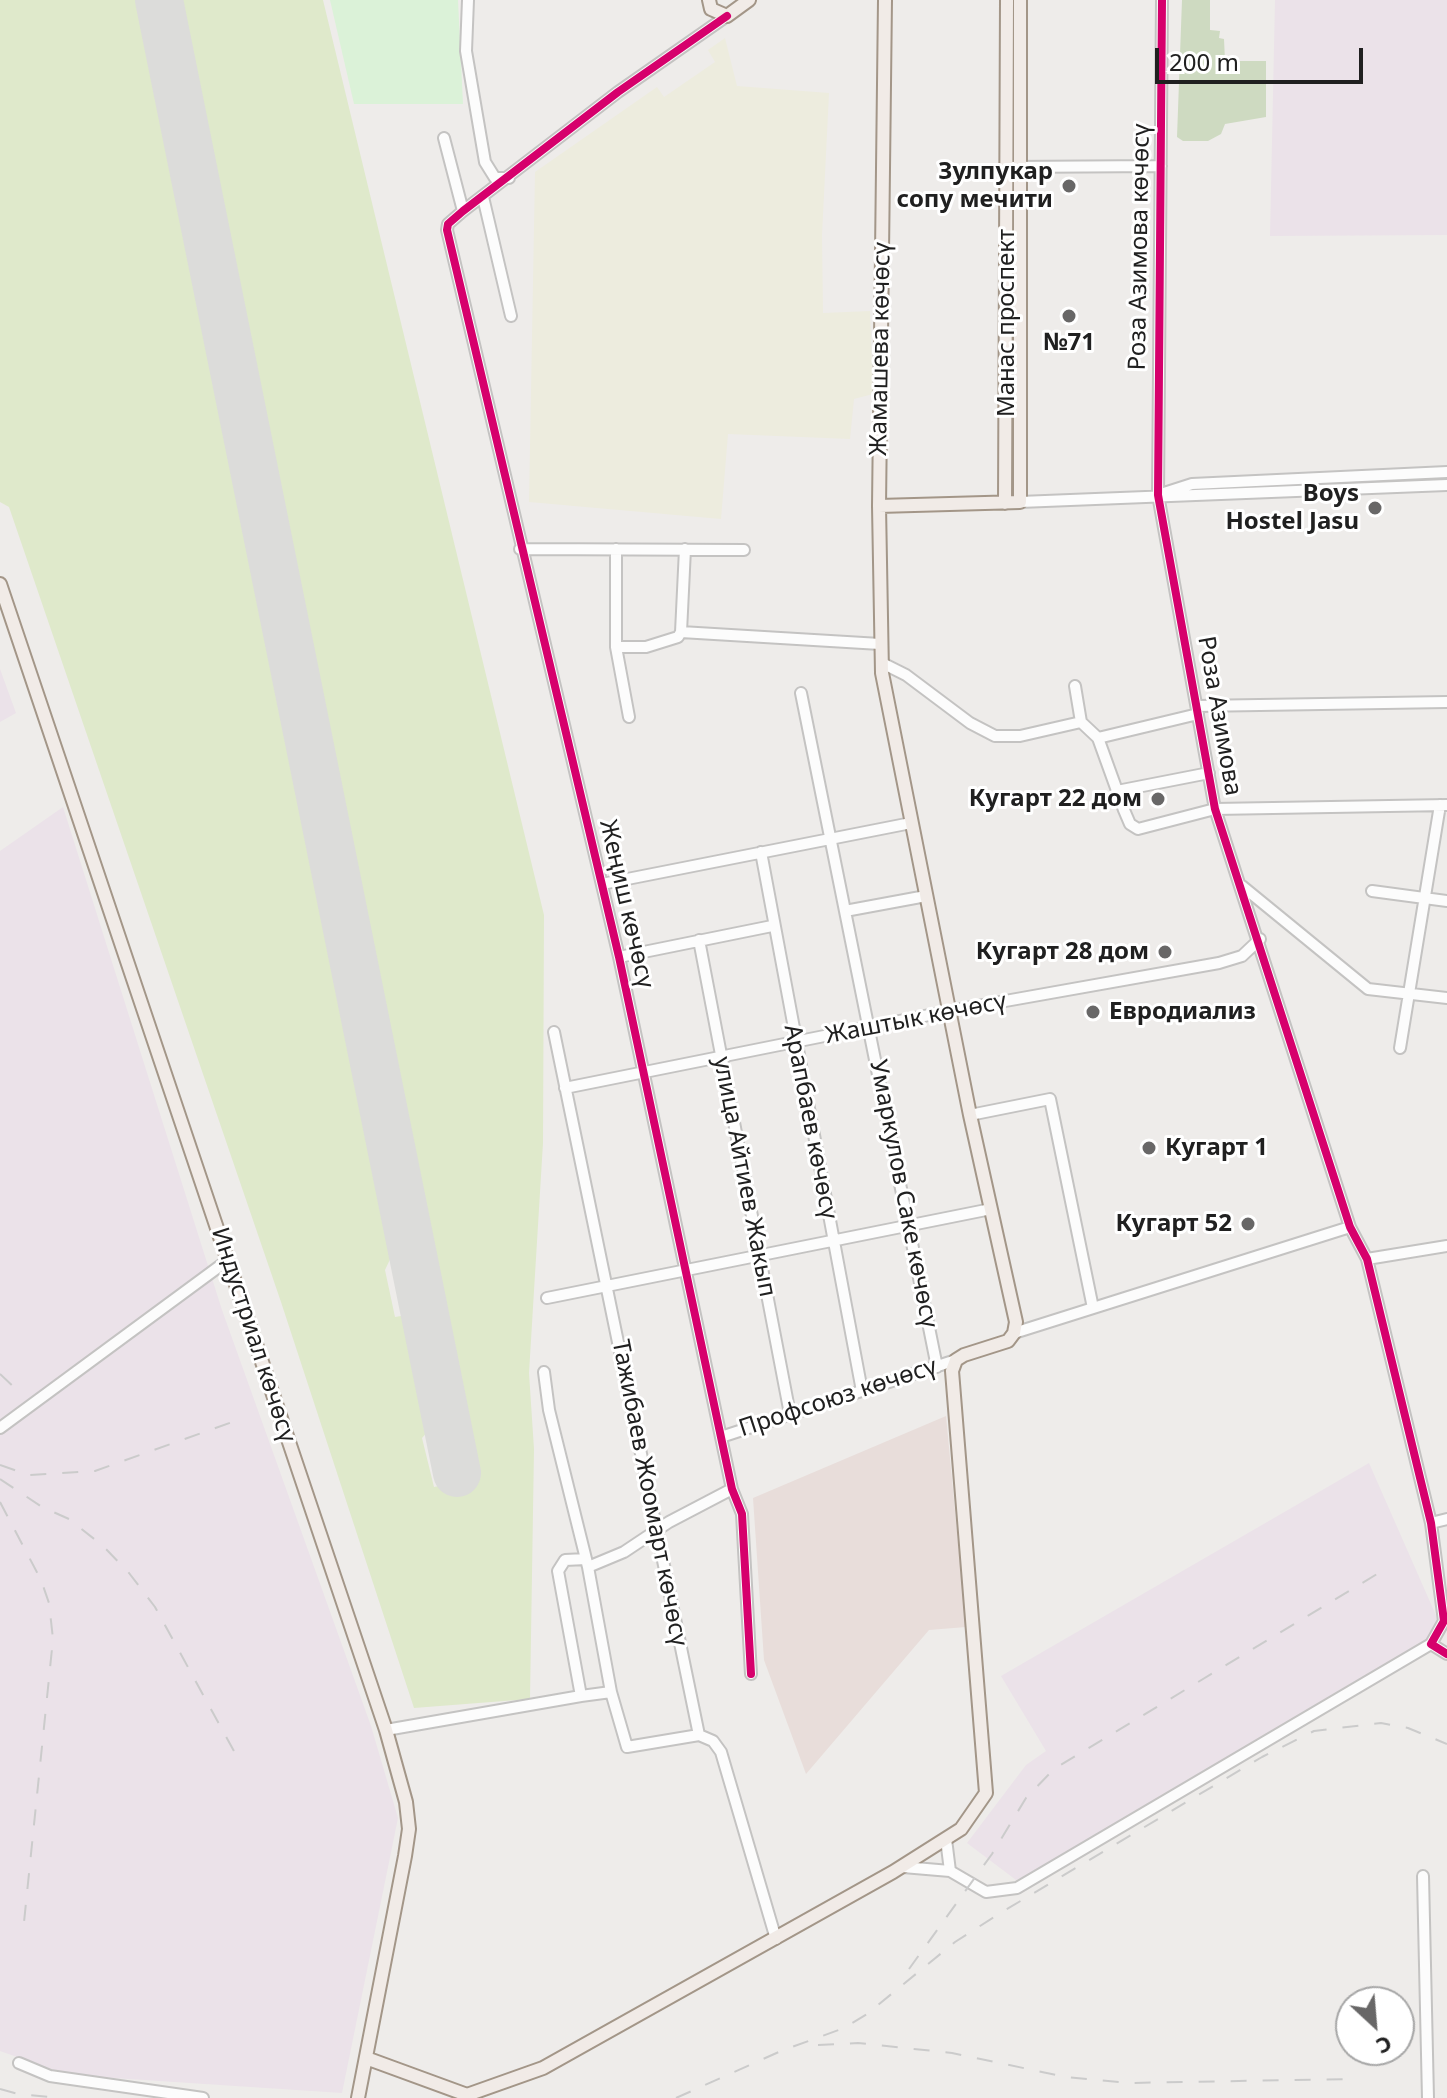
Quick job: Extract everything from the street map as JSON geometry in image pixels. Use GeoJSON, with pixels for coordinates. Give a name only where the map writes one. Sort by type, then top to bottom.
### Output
{"type":"FeatureCollection","features":[{"type":"Feature","properties":{"kind":"main road"},"geometry":{"type":"LineString","coordinates":[[709,0],[711,9],[727,16],[749,0]]}},
{"type":"Feature","properties":{"kind":"main road","name":"Жамашева көчөсү"},"geometry":{"type":"LineString","coordinates":[[885,0],[880,644],[911,823],[1016,1322],[1014,1333]]}},
{"type":"Feature","properties":{"kind":"main road","name":"Манас проспект"},"geometry":{"type":"LineString","coordinates":[[1005,503],[1008,167],[1014,46],[1007,0]]}},
{"type":"Feature","properties":{"kind":"main road"},"geometry":{"type":"LineString","coordinates":[[879,506],[1020,502],[1022,167],[1014,46],[1020,0]]}},
{"type":"Feature","properties":{"kind":"main road","name":"Индустриал көчөсү"},"geometry":{"type":"LineString","coordinates":[[0,584],[386,1730],[406,1802],[409,1829],[358,2098]]}},
{"type":"Feature","properties":{"kind":"main road"},"geometry":{"type":"LineString","coordinates":[[366,2058],[470,2097],[543,2068],[903,1867],[946,1839],[972,1816],[986,1793],[987,1781],[952,1384],[956,1360],[1008,1341],[1014,1333]]}},
{"type":"Feature","properties":{"kind":"street"},"geometry":{"type":"LineString","coordinates":[[468,0],[466,51],[485,162],[495,178],[511,177]]}},
{"type":"Feature","properties":{"kind":"street","name":"Роза Азимова көчөсү"},"geometry":{"type":"LineString","coordinates":[[1158,495],[1162,0]]}},
{"type":"Feature","properties":{"kind":"street"},"geometry":{"type":"LineString","coordinates":[[444,138],[463,211],[618,92],[727,16]]}},
{"type":"Feature","properties":{"kind":"street"},"geometry":{"type":"LineString","coordinates":[[1008,167],[1161,166]]}},
{"type":"Feature","properties":{"kind":"street"},"geometry":{"type":"LineString","coordinates":[[483,197],[511,316]]}},
{"type":"Feature","properties":{"kind":"street","name":"Жеңиш көчөсү"},"geometry":{"type":"LineString","coordinates":[[463,211],[448,224],[448,238],[619,957],[732,1489],[742,1514],[751,1674]]}},
{"type":"Feature","properties":{"kind":"street"},"geometry":{"type":"LineString","coordinates":[[1006,366],[1021,365]]}},
{"type":"Feature","properties":{"kind":"street"},"geometry":{"type":"LineString","coordinates":[[1158,495],[1192,484],[1447,472]]}},
{"type":"Feature","properties":{"kind":"street"},"geometry":{"type":"LineString","coordinates":[[1020,502],[1447,485]]}},
{"type":"Feature","properties":{"kind":"street","name":"Роза Азимова"},"geometry":{"type":"LineString","coordinates":[[1158,495],[1215,809],[1260,939],[1350,1227],[1367,1259],[1431,1523],[1444,1607],[1443,1632]]}},
{"type":"Feature","properties":{"kind":"street"},"geometry":{"type":"LineString","coordinates":[[520,549],[744,550]]}},
{"type":"Feature","properties":{"kind":"street"},"geometry":{"type":"LineString","coordinates":[[616,549],[616,647],[629,717]]}},
{"type":"Feature","properties":{"kind":"street"},"geometry":{"type":"LineString","coordinates":[[616,647],[646,647],[678,637],[681,632],[685,549]]}},
{"type":"Feature","properties":{"kind":"street"},"geometry":{"type":"LineString","coordinates":[[681,632],[880,644]]}},
{"type":"Feature","properties":{"kind":"street"},"geometry":{"type":"LineString","coordinates":[[882,663],[906,675],[970,723],[995,736],[1020,736],[1081,722]]}},
{"type":"Feature","properties":{"kind":"street"},"geometry":{"type":"LineString","coordinates":[[1075,686],[1081,722],[1098,738],[1130,824],[1138,829],[1215,809],[1443,805],[1400,1048]]}},
{"type":"Feature","properties":{"kind":"street","name":"Умаркулов Саке көчөсү"},"geometry":{"type":"LineString","coordinates":[[801,693],[937,1367]]}},
{"type":"Feature","properties":{"kind":"street"},"geometry":{"type":"LineString","coordinates":[[1098,738],[1198,710],[1447,702]]}},
{"type":"Feature","properties":{"kind":"street"},"geometry":{"type":"LineString","coordinates":[[1117,791],[1209,773]]}},
{"type":"Feature","properties":{"kind":"street"},"geometry":{"type":"LineString","coordinates":[[602,884],[911,823]]}},
{"type":"Feature","properties":{"kind":"street","name":"Арапбаев көчөсү"},"geometry":{"type":"LineString","coordinates":[[761,852],[772,926],[862,1391]]}},
{"type":"Feature","properties":{"kind":"street"},"geometry":{"type":"LineString","coordinates":[[1242,885],[1368,989],[1447,998]]}},
{"type":"Feature","properties":{"kind":"street"},"geometry":{"type":"LineString","coordinates":[[1372,891],[1447,901]]}},
{"type":"Feature","properties":{"kind":"street"},"geometry":{"type":"LineString","coordinates":[[845,911],[926,896]]}},
{"type":"Feature","properties":{"kind":"street"},"geometry":{"type":"LineString","coordinates":[[619,957],[772,926]]}},
{"type":"Feature","properties":{"kind":"street","name":"Жаштык көчөсү"},"geometry":{"type":"LineString","coordinates":[[565,1088],[949,1011],[1219,963],[1242,956],[1260,939]]}},
{"type":"Feature","properties":{"kind":"street","name":"улица Айтиев Жакып"},"geometry":{"type":"LineString","coordinates":[[699,940],[790,1414]]}},
{"type":"Feature","properties":{"kind":"street","name":"Тажибаев Жоомарт көчөсү"},"geometry":{"type":"LineString","coordinates":[[554,1032],[699,1735]]}},
{"type":"Feature","properties":{"kind":"street"},"geometry":{"type":"LineString","coordinates":[[970,1115],[1050,1099],[1093,1308]]}},
{"type":"Feature","properties":{"kind":"street"},"geometry":{"type":"LineString","coordinates":[[547,1298],[991,1209]]}},
{"type":"Feature","properties":{"kind":"street"},"geometry":{"type":"LineString","coordinates":[[1014,1333],[1350,1227]]}},
{"type":"Feature","properties":{"kind":"street"},"geometry":{"type":"LineString","coordinates":[[1367,1259],[1447,1246]]}},
{"type":"Feature","properties":{"kind":"street"},"geometry":{"type":"LineString","coordinates":[[0,1428],[228,1260]]}},
{"type":"Feature","properties":{"kind":"street","name":"Профсоюз көчөсү"},"geometry":{"type":"LineString","coordinates":[[721,1437],[956,1360]]}},
{"type":"Feature","properties":{"kind":"street"},"geometry":{"type":"LineString","coordinates":[[544,1372],[549,1410],[587,1563],[611,1692],[627,1747],[699,1735],[713,1741],[721,1752],[776,1939]]}},
{"type":"Feature","properties":{"kind":"street"},"geometry":{"type":"LineString","coordinates":[[581,1696],[558,1571],[565,1560],[587,1563],[659,1531],[732,1489]]}},
{"type":"Feature","properties":{"kind":"street"},"geometry":{"type":"LineString","coordinates":[[1431,1523],[1447,1519]]}},
{"type":"Feature","properties":{"kind":"street"},"geometry":{"type":"LineString","coordinates":[[903,1867],[950,1871],[986,1892],[1017,1888],[1431,1644],[1443,1632]]}},
{"type":"Feature","properties":{"kind":"street"},"geometry":{"type":"LineString","coordinates":[[1431,1644],[1447,1654]]}},
{"type":"Feature","properties":{"kind":"street"},"geometry":{"type":"LineString","coordinates":[[386,1730],[611,1692]]}},
{"type":"Feature","properties":{"kind":"street"},"geometry":{"type":"LineString","coordinates":[[946,1839],[950,1871]]}},
{"type":"Feature","properties":{"kind":"street"},"geometry":{"type":"LineString","coordinates":[[1423,1876],[1428,2098]]}},
{"type":"Feature","properties":{"kind":"street"},"geometry":{"type":"LineString","coordinates":[[19,2063],[50,2076],[149,2095],[203,2098]]}},
{"type":"Feature","properties":{"kind":"shaded area"},"geometry":{"type":"Polygon","coordinates":[[[1275,0],[1447,0],[1447,235],[1270,236],[1275,0]]]}},
{"type":"Feature","properties":{"kind":"shaded area"},"geometry":{"type":"Polygon","coordinates":[[[725,38],[737,86],[829,93],[822,235],[823,313],[870,311],[873,394],[854,399],[850,439],[728,434],[721,519],[529,502],[535,172],[657,87],[664,97],[715,62],[708,50],[725,38]]]}},
{"type":"Feature","properties":{"kind":"shaded area"},"geometry":{"type":"Polygon","coordinates":[[[0,669],[16,713],[0,722],[0,669]]]}},
{"type":"Feature","properties":{"kind":"shaded area"},"geometry":{"type":"Polygon","coordinates":[[[63,807],[222,1310],[371,1726],[398,1818],[342,2093],[68,2075],[0,2051],[0,851],[63,807]]]}},
{"type":"Feature","properties":{"kind":"shaded area"},"geometry":{"type":"Polygon","coordinates":[[[946,1416],[966,1627],[929,1630],[806,1774],[764,1660],[753,1498],[946,1416]]]}},
{"type":"Feature","properties":{"kind":"shaded area"},"geometry":{"type":"Polygon","coordinates":[[[1369,1463],[1438,1620],[1430,1639],[1024,1877],[1016,1880],[967,1843],[1026,1765],[1046,1751],[1001,1676],[1369,1463]]]}},
{"type":"Feature","properties":{"kind":"green space"},"geometry":{"type":"Polygon","coordinates":[[[0,0],[140,0],[394,1251],[385,1270],[395,1317],[407,1315],[430,1429],[422,1438],[434,1487],[476,1478],[178,0],[323,0],[544,915],[543,1143],[529,1373],[534,1449],[530,1699],[414,1708],[281,1302],[9,507],[0,502],[0,0]]]}},
{"type":"Feature","properties":{"kind":"green space"},"geometry":{"type":"Polygon","coordinates":[[[330,0],[458,0],[463,104],[354,104],[330,0]]]}},
{"type":"Feature","properties":{"kind":"green space"},"geometry":{"type":"Polygon","coordinates":[[[1182,0],[1210,0],[1210,30],[1220,31],[1219,38],[1224,39],[1225,61],[1266,61],[1266,117],[1225,124],[1221,134],[1208,141],[1183,141],[1177,137],[1182,0]]]}},
{"type":"Feature","properties":{"kind":"runway"},"geometry":{"type":"LineString","coordinates":[[159,0],[457,1473]]}},
{"type":"Feature","properties":{"kind":"railway"},"geometry":{"type":"LineString","coordinates":[[0,1374],[15,1388]]}},
{"type":"Feature","properties":{"kind":"railway"},"geometry":{"type":"LineString","coordinates":[[0,1465],[29,1475],[95,1471],[238,1420]]}},
{"type":"Feature","properties":{"kind":"railway"},"geometry":{"type":"LineString","coordinates":[[0,1479],[42,1507],[69,1519],[103,1546],[129,1573],[155,1607],[241,1764]]}},
{"type":"Feature","properties":{"kind":"railway"},"geometry":{"type":"LineString","coordinates":[[0,1502],[41,1580],[49,1603],[53,1639],[23,1932]]}},
{"type":"Feature","properties":{"kind":"railway"},"geometry":{"type":"LineString","coordinates":[[909,1969],[992,1854],[1026,1798],[1054,1769],[1382,1571]]}},
{"type":"Feature","properties":{"kind":"railway"},"geometry":{"type":"LineString","coordinates":[[676,2098],[781,2051],[844,2028],[867,2014],[955,1942],[1002,1912],[1262,1757],[1314,1731],[1381,1723],[1408,1728],[1447,1744]]}},
{"type":"Feature","properties":{"kind":"railway"},"geometry":{"type":"LineString","coordinates":[[818,2045],[858,2043],[952,2053],[1066,2077],[1128,2083],[1351,2079]]}},
{"type":"Feature","properties":{"kind":"railway"},"geometry":{"type":"LineString","coordinates":[[0,2089],[59,2098]]}},
{"type":"Feature","properties":{"kind":"cycle path"},"geometry":{"type":"LineString","coordinates":[[1162,0],[1158,495],[1215,809],[1350,1227],[1367,1259],[1431,1523],[1444,1621],[1431,1644],[1447,1654]]}},
{"type":"Feature","properties":{"kind":"cycle path"},"geometry":{"type":"LineString","coordinates":[[727,16],[618,92],[463,211],[448,224],[447,230],[619,957],[732,1489],[742,1514],[751,1674]]}},
{"type":"Feature","properties":{"kind":"place","name":"Зулпукар сопу мечити"},"geometry":{"type":"Point","coordinates":[1069,186]}},
{"type":"Feature","properties":{"kind":"place","name":"№71"},"geometry":{"type":"Point","coordinates":[1069,316]}},
{"type":"Feature","properties":{"kind":"place","name":"Boys Hostel Jasu"},"geometry":{"type":"Point","coordinates":[1375,508]}},
{"type":"Feature","properties":{"kind":"place","name":"Кугарт 22 дом"},"geometry":{"type":"Point","coordinates":[1158,799]}},
{"type":"Feature","properties":{"kind":"place","name":"Кугарт 28 дом"},"geometry":{"type":"Point","coordinates":[1165,952]}},
{"type":"Feature","properties":{"kind":"place","name":"Евродиализ"},"geometry":{"type":"Point","coordinates":[1093,1012]}},
{"type":"Feature","properties":{"kind":"place","name":"Кугарт 1"},"geometry":{"type":"Point","coordinates":[1149,1148]}},
{"type":"Feature","properties":{"kind":"place","name":"Кугарт 52"},"geometry":{"type":"Point","coordinates":[1248,1224]}}]}
